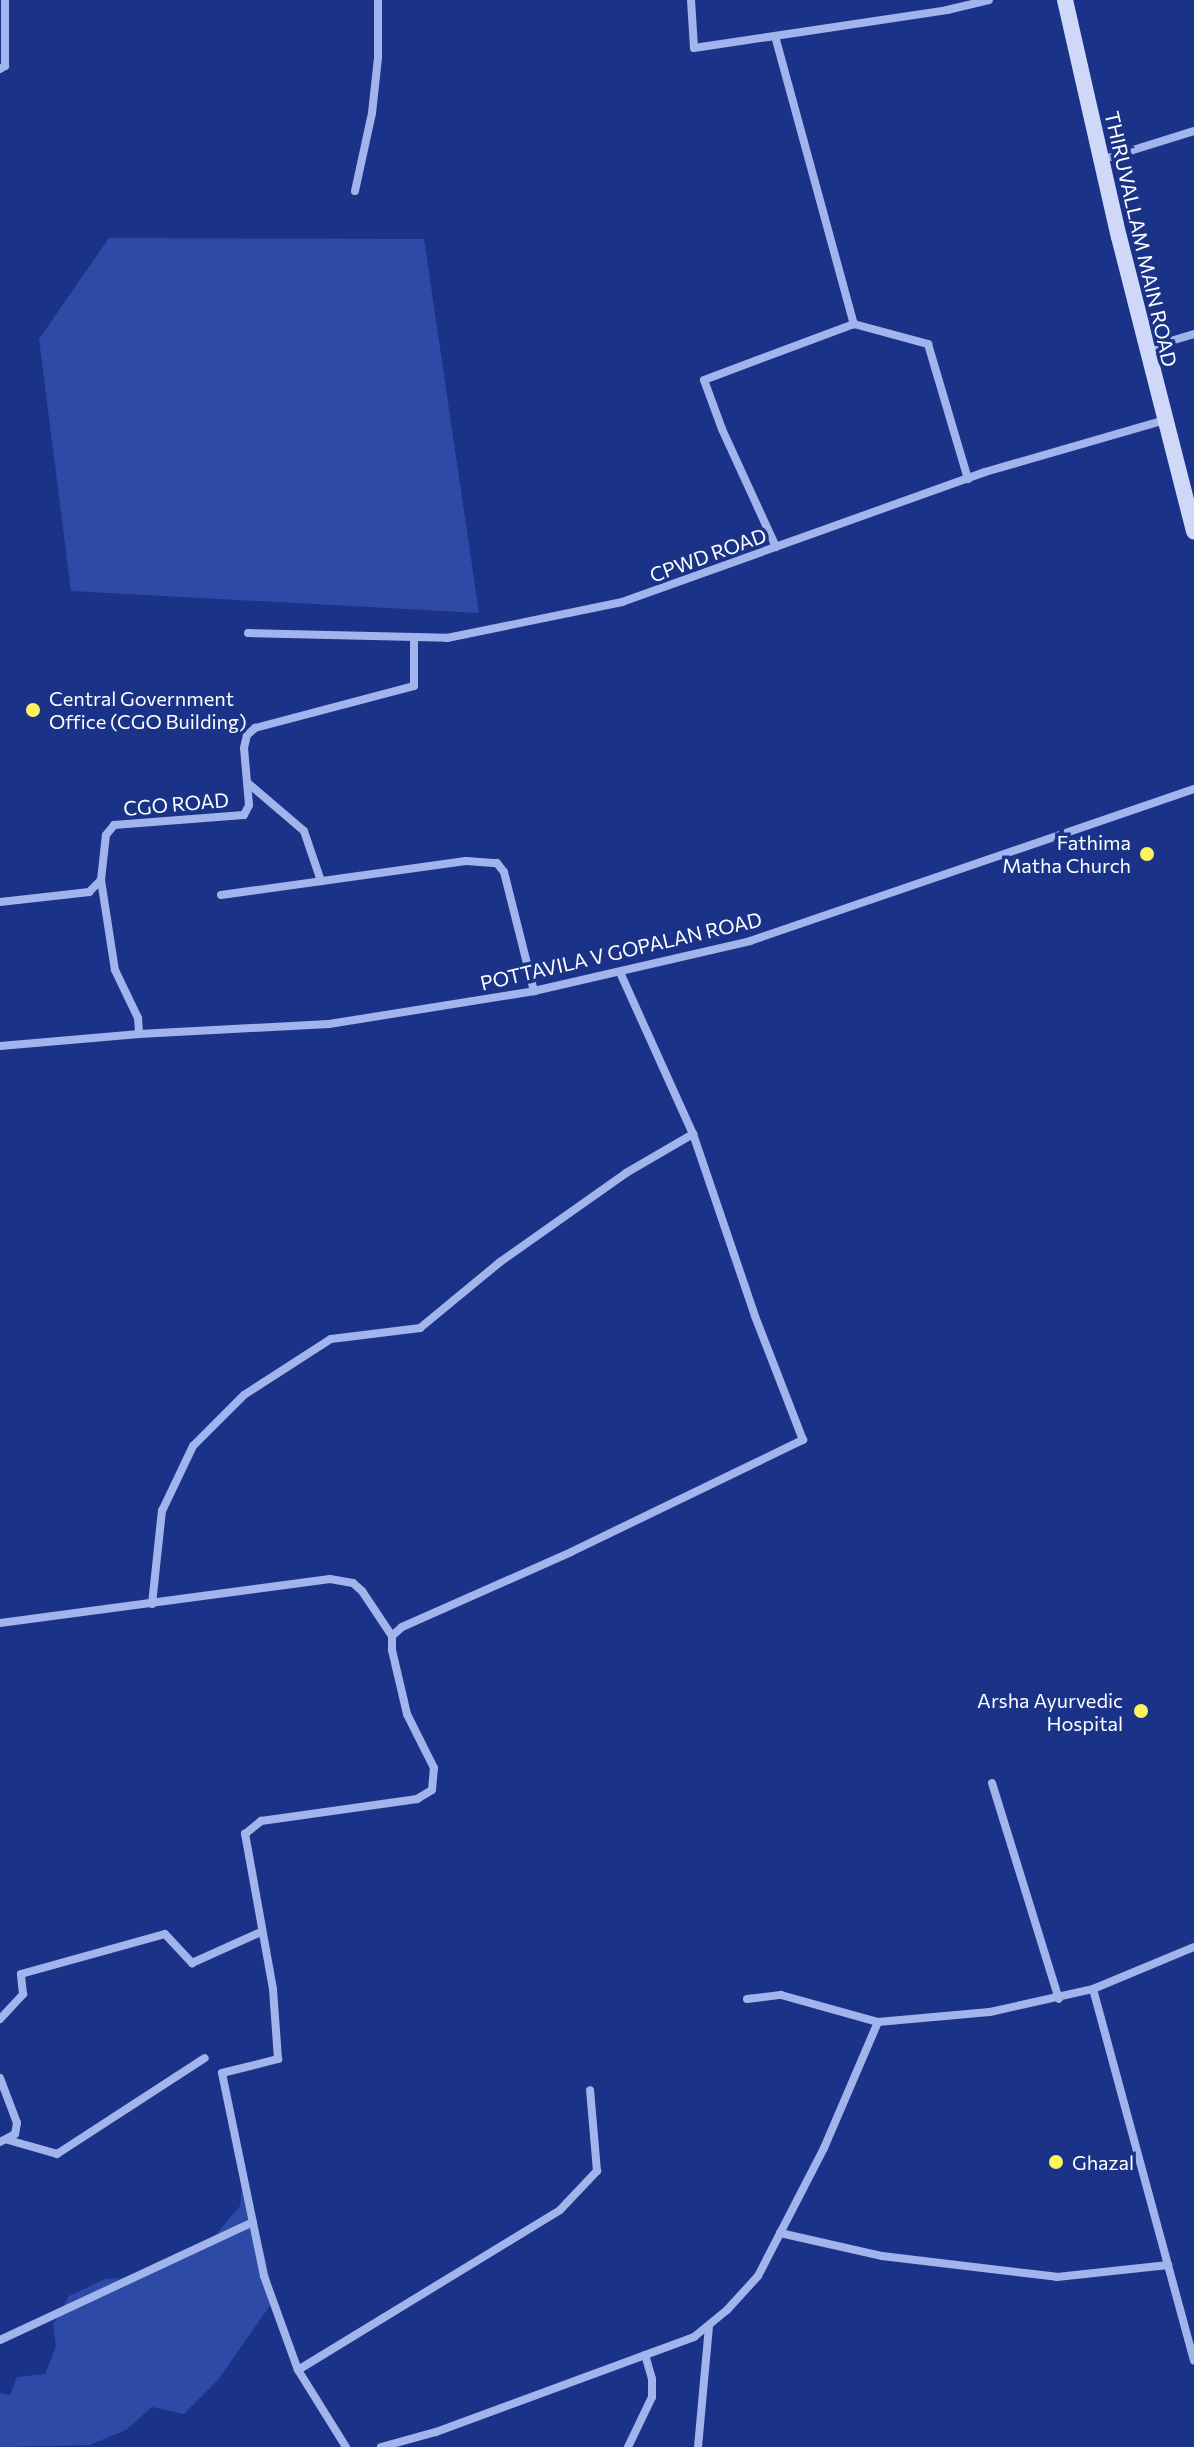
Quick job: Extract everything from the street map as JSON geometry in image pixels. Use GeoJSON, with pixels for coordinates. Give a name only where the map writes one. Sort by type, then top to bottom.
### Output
{"type":"FeatureCollection","features":[{"type":"Feature","properties":{"kind":"main road","name":"THIRUVALLAM MAIN ROAD"},"geometry":{"type":"LineString","coordinates":[[1065,0],[1101,160],[1194,532]]}},
{"type":"Feature","properties":{"kind":"street"},"geometry":{"type":"LineString","coordinates":[[0,69],[5,66],[5,0]]}},
{"type":"Feature","properties":{"kind":"street"},"geometry":{"type":"LineString","coordinates":[[355,191],[372,113],[378,58],[378,0]]}},
{"type":"Feature","properties":{"kind":"street"},"geometry":{"type":"LineString","coordinates":[[691,0],[694,48],[947,10],[989,0]]}},
{"type":"Feature","properties":{"kind":"street"},"geometry":{"type":"LineString","coordinates":[[775,36],[854,324]]}},
{"type":"Feature","properties":{"kind":"street"},"geometry":{"type":"LineString","coordinates":[[1101,160],[1194,131]]}},
{"type":"Feature","properties":{"kind":"street"},"geometry":{"type":"LineString","coordinates":[[776,547],[722,429],[704,380],[854,324],[928,344],[968,479]]}},
{"type":"Feature","properties":{"kind":"street"},"geometry":{"type":"LineString","coordinates":[[1147,349],[1194,334]]}},
{"type":"Feature","properties":{"kind":"street","name":"CPWD ROAD"},"geometry":{"type":"LineString","coordinates":[[248,633],[447,638],[622,602],[968,479],[1165,420]]}},
{"type":"Feature","properties":{"kind":"street","name":"CGO ROAD"},"geometry":{"type":"LineString","coordinates":[[101,880],[106,835],[114,825],[244,815],[249,805],[249,784],[244,748],[247,735],[255,728],[414,686],[414,637]]}},
{"type":"Feature","properties":{"kind":"street"},"geometry":{"type":"LineString","coordinates":[[249,784],[304,831],[321,881]]}},
{"type":"Feature","properties":{"kind":"street","name":"POTTAVILA V GOPALAN ROAD"},"geometry":{"type":"LineString","coordinates":[[0,1046],[139,1034],[329,1024],[534,991],[750,941],[1194,789]]}},
{"type":"Feature","properties":{"kind":"street"},"geometry":{"type":"LineString","coordinates":[[221,895],[466,861],[497,863],[504,872],[534,991]]}},
{"type":"Feature","properties":{"kind":"street"},"geometry":{"type":"LineString","coordinates":[[0,902],[89,892],[101,880]]}},
{"type":"Feature","properties":{"kind":"street"},"geometry":{"type":"LineString","coordinates":[[101,880],[115,970],[138,1018],[139,1034]]}},
{"type":"Feature","properties":{"kind":"street"},"geometry":{"type":"LineString","coordinates":[[392,1636],[402,1627],[571,1552],[803,1440],[755,1316],[693,1134],[620,972]]}},
{"type":"Feature","properties":{"kind":"street"},"geometry":{"type":"LineString","coordinates":[[152,1604],[162,1511],[193,1446],[244,1395],[331,1339],[420,1328],[500,1262],[626,1173],[693,1134]]}},
{"type":"Feature","properties":{"kind":"street"},"geometry":{"type":"LineString","coordinates":[[0,1623],[343,1580],[362,1591],[392,1636],[407,1714],[434,1768],[432,1790],[417,1799],[261,1821],[245,1834],[273,1989],[278,2059],[222,2073],[264,2276],[298,2370],[346,2447]]}},
{"type":"Feature","properties":{"kind":"street"},"geometry":{"type":"LineString","coordinates":[[992,1783],[1059,1999]]}},
{"type":"Feature","properties":{"kind":"street"},"geometry":{"type":"LineString","coordinates":[[0,2019],[23,1994],[21,1974],[165,1934],[192,1963],[261,1932]]}},
{"type":"Feature","properties":{"kind":"street"},"geometry":{"type":"LineString","coordinates":[[747,1999],[781,1995],[878,2022],[990,2012],[1093,1989],[1194,1947]]}},
{"type":"Feature","properties":{"kind":"street"},"geometry":{"type":"LineString","coordinates":[[1093,1989],[1194,2361]]}},
{"type":"Feature","properties":{"kind":"street"},"geometry":{"type":"LineString","coordinates":[[381,2447],[436,2432],[694,2337],[709,2325],[758,2276],[824,2148],[878,2022]]}},
{"type":"Feature","properties":{"kind":"street"},"geometry":{"type":"LineString","coordinates":[[4,2141],[57,2154],[205,2058]]}},
{"type":"Feature","properties":{"kind":"street"},"geometry":{"type":"LineString","coordinates":[[0,2078],[16,2114],[15,2134],[4,2141]]}},
{"type":"Feature","properties":{"kind":"street"},"geometry":{"type":"LineString","coordinates":[[298,2370],[560,2210],[597,2171],[590,2090]]}},
{"type":"Feature","properties":{"kind":"street"},"geometry":{"type":"LineString","coordinates":[[0,2340],[253,2222]]}},
{"type":"Feature","properties":{"kind":"street"},"geometry":{"type":"LineString","coordinates":[[780,2233],[882,2256],[1057,2277],[1168,2265]]}},
{"type":"Feature","properties":{"kind":"street"},"geometry":{"type":"LineString","coordinates":[[698,2447],[709,2325]]}},
{"type":"Feature","properties":{"kind":"street"},"geometry":{"type":"LineString","coordinates":[[628,2447],[652,2397],[652,2379],[645,2355]]}},
{"type":"Feature","properties":{"kind":"shaded area"},"geometry":{"type":"Polygon","coordinates":[[[109,238],[424,239],[479,613],[71,591],[39,339],[109,238]]]}},
{"type":"Feature","properties":{"kind":"shaded area"},"geometry":{"type":"Polygon","coordinates":[[[242,2186],[265,2256],[272,2290],[271,2304],[218,2380],[184,2414],[152,2407],[126,2430],[89,2445],[0,2447],[0,2393],[10,2395],[17,2377],[45,2374],[56,2347],[53,2325],[69,2296],[105,2279],[136,2277],[210,2242],[240,2206],[242,2186]]]}},
{"type":"Feature","properties":{"kind":"place","name":"Central Government Office (CGO Building)"},"geometry":{"type":"Point","coordinates":[33,710]}},
{"type":"Feature","properties":{"kind":"place","name":"Fathima Matha Church"},"geometry":{"type":"Point","coordinates":[1147,854]}},
{"type":"Feature","properties":{"kind":"place","name":"Arsha Ayurvedic Hospital"},"geometry":{"type":"Point","coordinates":[1141,1711]}},
{"type":"Feature","properties":{"kind":"place","name":"Ghazal"},"geometry":{"type":"Point","coordinates":[1056,2162]}}]}
